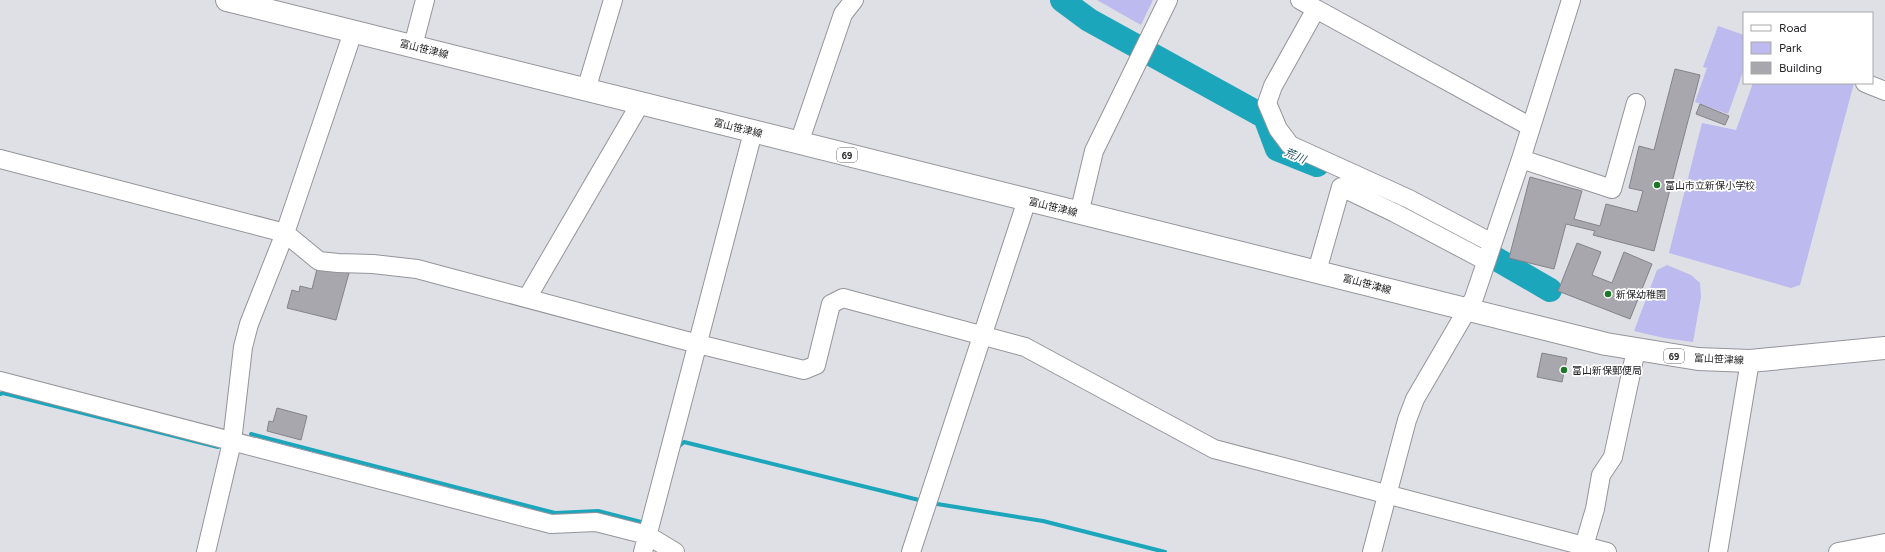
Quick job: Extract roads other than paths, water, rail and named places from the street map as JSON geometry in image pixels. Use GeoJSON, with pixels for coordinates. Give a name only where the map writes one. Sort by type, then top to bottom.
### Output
{"type":"FeatureCollection","features":[{"type":"Feature","properties":{"kind":"main road","name":"富山笹津線"},"geometry":{"type":"LineString","coordinates":[[227,0],[1079,214],[1317,271],[1468,311],[1636,350],[1698,359],[1750,361],[1885,348]]}},
{"type":"Feature","properties":{"kind":"street"},"geometry":{"type":"LineString","coordinates":[[413,46],[425,0]]}},
{"type":"Feature","properties":{"kind":"street"},"geometry":{"type":"LineString","coordinates":[[586,90],[613,0]]}},
{"type":"Feature","properties":{"kind":"street"},"geometry":{"type":"LineString","coordinates":[[799,143],[843,14],[854,0]]}},
{"type":"Feature","properties":{"kind":"street"},"geometry":{"type":"LineString","coordinates":[[1079,214],[1094,151],[1168,0]]}},
{"type":"Feature","properties":{"kind":"street"},"geometry":{"type":"LineString","coordinates":[[1300,0],[1531,127]]}},
{"type":"Feature","properties":{"kind":"street"},"geometry":{"type":"LineString","coordinates":[[1372,552],[1407,420],[1415,398],[1468,311],[1474,298],[1521,159],[1571,0]]}},
{"type":"Feature","properties":{"kind":"street"},"geometry":{"type":"LineString","coordinates":[[1316,9],[1273,86],[1267,102],[1278,129],[1286,140],[1290,145],[1409,199],[1492,243]]}},
{"type":"Feature","properties":{"kind":"street"},"geometry":{"type":"LineString","coordinates":[[206,552],[232,442],[245,339],[249,324],[286,233],[353,32]]}},
{"type":"Feature","properties":{"kind":"street"},"geometry":{"type":"LineString","coordinates":[[1868,84],[1885,91]]}},
{"type":"Feature","properties":{"kind":"street"},"geometry":{"type":"LineString","coordinates":[[1521,159],[1612,189],[1636,103]]}},
{"type":"Feature","properties":{"kind":"street"},"geometry":{"type":"LineString","coordinates":[[526,298],[640,104]]}},
{"type":"Feature","properties":{"kind":"street"},"geometry":{"type":"LineString","coordinates":[[648,534],[753,132]]}},
{"type":"Feature","properties":{"kind":"street"},"geometry":{"type":"LineString","coordinates":[[0,159],[286,233],[319,261],[373,264],[417,269],[698,344],[804,370],[816,365],[831,304],[843,298],[1025,347],[1214,449],[1607,552]]}},
{"type":"Feature","properties":{"kind":"street"},"geometry":{"type":"LineString","coordinates":[[1317,271],[1341,187],[1396,213],[1486,261]]}},
{"type":"Feature","properties":{"kind":"street"},"geometry":{"type":"LineString","coordinates":[[911,552],[984,335],[1027,200]]}},
{"type":"Feature","properties":{"kind":"street"},"geometry":{"type":"LineString","coordinates":[[1584,546],[1595,509],[1601,475],[1613,457],[1636,350]]}},
{"type":"Feature","properties":{"kind":"street"},"geometry":{"type":"LineString","coordinates":[[1718,552],[1750,361]]}},
{"type":"Feature","properties":{"kind":"street"},"geometry":{"type":"LineString","coordinates":[[0,381],[551,524],[596,522],[648,534],[675,552]]}},
{"type":"Feature","properties":{"kind":"street"},"geometry":{"type":"LineString","coordinates":[[1838,552],[1885,543]]}},
{"type":"Feature","properties":{"kind":"waterway","name":"荒川"},"geometry":{"type":"LineString","coordinates":[[1062,0],[1089,20],[1265,117],[1277,149],[1317,165]]}},
{"type":"Feature","properties":{"kind":"waterway","name":"荒川"},"geometry":{"type":"LineString","coordinates":[[1396,201],[1550,290]]}},
{"type":"Feature","properties":{"kind":"waterway"},"geometry":{"type":"LineString","coordinates":[[0,394],[3,393],[218,447]]}},
{"type":"Feature","properties":{"kind":"waterway"},"geometry":{"type":"LineString","coordinates":[[251,434],[555,513],[598,511],[645,523]]}},
{"type":"Feature","properties":{"kind":"waterway"},"geometry":{"type":"LineString","coordinates":[[677,448],[684,442],[923,501]]}},
{"type":"Feature","properties":{"kind":"waterway"},"geometry":{"type":"LineString","coordinates":[[931,503],[1043,521],[1165,552]]}},
{"type":"Feature","properties":{"kind":"place","name":"富山市立新保小学校"},"geometry":{"type":"Point","coordinates":[1657,185]}},
{"type":"Feature","properties":{"kind":"place","name":"新保幼稚園"},"geometry":{"type":"Point","coordinates":[1608,294]}},
{"type":"Feature","properties":{"kind":"place","name":"富山新保郵便局"},"geometry":{"type":"Point","coordinates":[1564,370]}}]}
